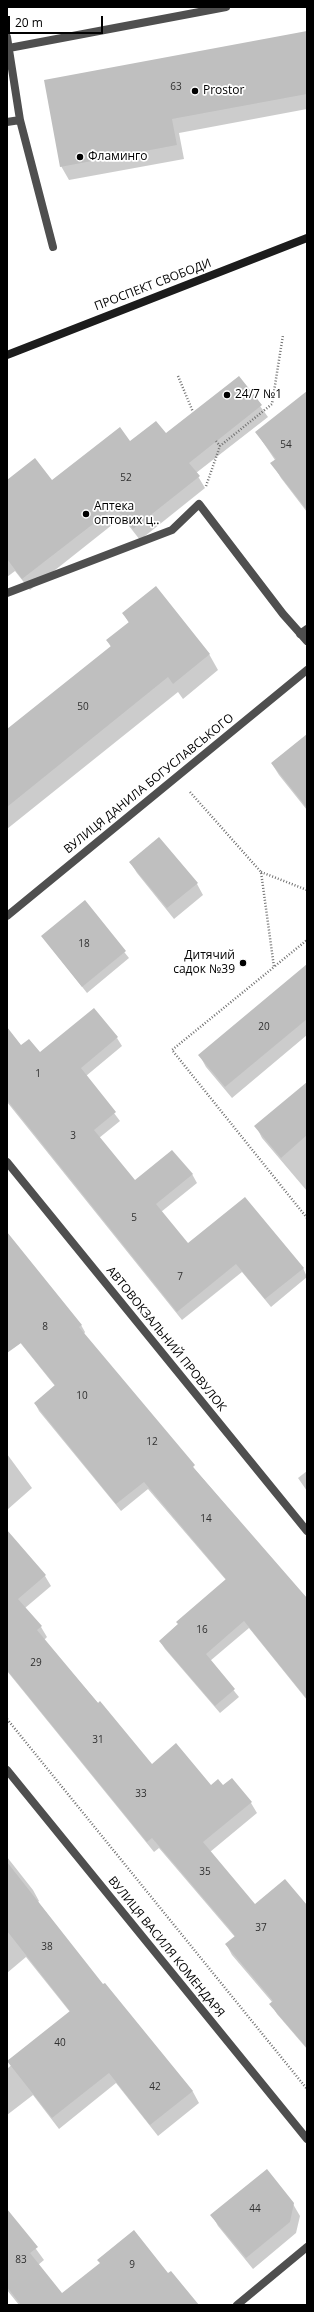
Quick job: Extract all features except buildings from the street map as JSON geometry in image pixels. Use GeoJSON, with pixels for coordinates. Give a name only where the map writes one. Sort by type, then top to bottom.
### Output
{"type":"FeatureCollection","features":[{"type":"Feature","properties":{"kind":"main road","name":"ПРОСПЕКТ СВОБОДИ"},"geometry":{"type":"LineString","coordinates":[[7,356],[307,238]]}},
{"type":"Feature","properties":{"kind":"street"},"geometry":{"type":"LineString","coordinates":[[9,48],[226,7]]}},
{"type":"Feature","properties":{"kind":"street"},"geometry":{"type":"LineString","coordinates":[[7,37],[20,120],[53,247]]}},
{"type":"Feature","properties":{"kind":"street"},"geometry":{"type":"LineString","coordinates":[[7,122],[20,120]]}},
{"type":"Feature","properties":{"kind":"street"},"geometry":{"type":"LineString","coordinates":[[7,593],[172,530],[199,504],[304,631],[307,641]]}},
{"type":"Feature","properties":{"kind":"street","name":"ВУЛИЦЯ ДАНИЛА БОГУСЛАВСЬКОГО"},"geometry":{"type":"LineString","coordinates":[[7,916],[307,670]]}},
{"type":"Feature","properties":{"kind":"street","name":"АВТОВОКЗАЛЬНИЙ ПРОВУЛОК"},"geometry":{"type":"LineString","coordinates":[[7,1162],[307,1531]]}},
{"type":"Feature","properties":{"kind":"street","name":"ВУЛИЦЯ ВАСИЛЯ КОМЕНДАРЯ"},"geometry":{"type":"LineString","coordinates":[[7,1770],[307,2139]]}},
{"type":"Feature","properties":{"kind":"street"},"geometry":{"type":"LineString","coordinates":[[237,2305],[307,2247]]}},
{"type":"Feature","properties":{"kind":"path"},"geometry":{"type":"LineString","coordinates":[[199,504],[220,446],[272,404],[282,335]]}},
{"type":"Feature","properties":{"kind":"path"},"geometry":{"type":"LineString","coordinates":[[178,376],[193,412]]}},
{"type":"Feature","properties":{"kind":"path"},"geometry":{"type":"LineString","coordinates":[[216,441],[220,446]]}},
{"type":"Feature","properties":{"kind":"path"},"geometry":{"type":"LineString","coordinates":[[178,776],[205,810],[261,872],[307,890]]}},
{"type":"Feature","properties":{"kind":"path"},"geometry":{"type":"LineString","coordinates":[[261,872],[274,967]]}},
{"type":"Feature","properties":{"kind":"path"},"geometry":{"type":"LineString","coordinates":[[307,940],[172,1050],[307,1218]]}},
{"type":"Feature","properties":{"kind":"path"},"geometry":{"type":"LineString","coordinates":[[7,1719],[307,2089]]}},
{"type":"Feature","properties":{"kind":"place","name":"Prostor"},"geometry":{"type":"Point","coordinates":[195,91]}},
{"type":"Feature","properties":{"kind":"place","name":"Фламинго"},"geometry":{"type":"Point","coordinates":[80,157]}},
{"type":"Feature","properties":{"kind":"place","name":"24/7 №1"},"geometry":{"type":"Point","coordinates":[227,395]}},
{"type":"Feature","properties":{"kind":"place","name":"Аптека оптових ц‥"},"geometry":{"type":"Point","coordinates":[86,514]}},
{"type":"Feature","properties":{"kind":"place","name":"Дитячий садок №39"},"geometry":{"type":"Point","coordinates":[243,963]}}]}
